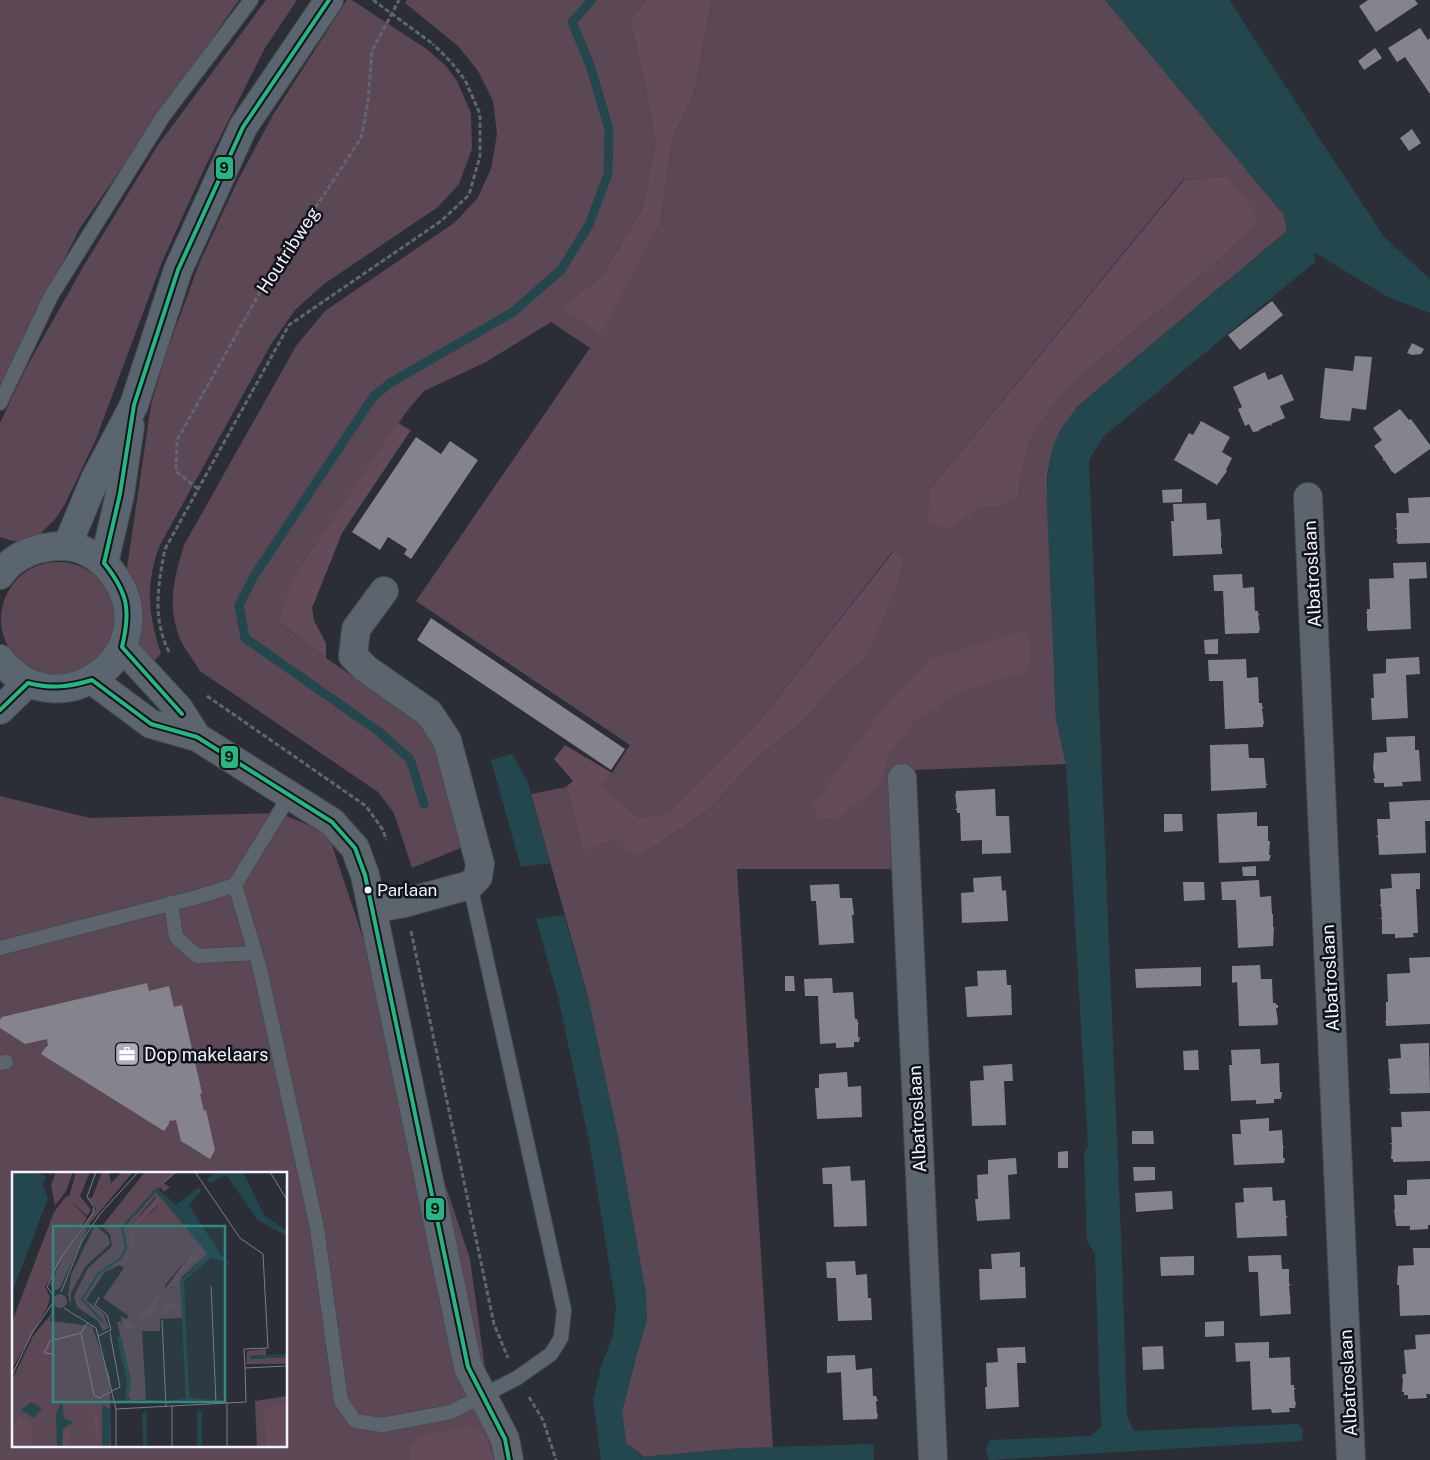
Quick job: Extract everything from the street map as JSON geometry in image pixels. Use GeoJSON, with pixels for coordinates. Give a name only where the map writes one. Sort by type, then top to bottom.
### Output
{"type":"FeatureCollection","features":[{"type":"Feature","properties":{"kind":"main road"},"geometry":{"type":"LineString","coordinates":[[67,546],[95,480],[134,404],[178,270],[243,127],[329,0]]}},
{"type":"Feature","properties":{"kind":"main road"},"geometry":{"type":"LineString","coordinates":[[104,563],[120,494],[134,404]]}},
{"type":"Feature","properties":{"kind":"main road"},"geometry":{"type":"LineString","coordinates":[[0,659],[8,670],[28,683],[49,688],[71,687],[92,680],[110,666],[122,647],[129,625],[127,602],[119,580],[104,563],[87,551],[67,546],[49,546],[32,550],[16,558],[1,571]]}},
{"type":"Feature","properties":{"kind":"main road"},"geometry":{"type":"LineString","coordinates":[[0,710],[28,683]]}},
{"type":"Feature","properties":{"kind":"street","name":"Albatroslaan"},"geometry":{"type":"LineString","coordinates":[[1308,497],[1351,1460]]}},
{"type":"Feature","properties":{"kind":"street"},"geometry":{"type":"LineString","coordinates":[[372,908],[404,903],[470,885],[478,877],[480,864],[447,740],[429,713],[366,670],[353,656],[356,629],[384,591]]}},
{"type":"Feature","properties":{"kind":"street"},"geometry":{"type":"LineString","coordinates":[[122,647],[179,709],[198,737]]}},
{"type":"Feature","properties":{"kind":"street"},"geometry":{"type":"LineString","coordinates":[[92,680],[151,724],[198,737],[290,795],[332,822],[355,848],[372,908],[468,1367],[505,1439],[509,1460]]}},
{"type":"Feature","properties":{"kind":"street","name":"Albatroslaan"},"geometry":{"type":"LineString","coordinates":[[902,778],[933,1460]]}},
{"type":"Feature","properties":{"kind":"lane"},"geometry":{"type":"LineString","coordinates":[[0,403],[51,296],[151,135],[251,0]]}},
{"type":"Feature","properties":{"kind":"lane"},"geometry":{"type":"LineString","coordinates":[[0,948],[171,904],[234,885],[290,795]]}},
{"type":"Feature","properties":{"kind":"lane"},"geometry":{"type":"LineString","coordinates":[[234,885],[260,969],[317,1228],[341,1401],[355,1421],[382,1425],[451,1412],[517,1378],[551,1354],[561,1338],[564,1310],[470,885]]}},
{"type":"Feature","properties":{"kind":"lane"},"geometry":{"type":"LineString","coordinates":[[171,904],[176,937],[198,956],[255,953]]}},
{"type":"Feature","properties":{"kind":"path","name":"Houtribweg"},"geometry":{"type":"LineString","coordinates":[[373,0],[433,44],[465,80],[480,114],[480,156],[469,195],[440,221],[289,326],[198,489],[176,471],[177,440],[259,294],[361,138],[368,101],[372,52],[399,0]]}},
{"type":"Feature","properties":{"kind":"shaded area"},"geometry":{"type":"Polygon","coordinates":[[[0,0],[239,0],[80,228],[0,388],[0,0]]]}},
{"type":"Feature","properties":{"kind":"shaded area"},"geometry":{"type":"Polygon","coordinates":[[[266,0],[297,0],[265,48],[205,167],[162,262],[96,439],[65,504],[56,518],[40,534],[22,542],[0,537],[0,423],[25,370],[86,262],[158,145],[266,0]]]}},
{"type":"Feature","properties":{"kind":"shaded area"},"geometry":{"type":"Polygon","coordinates":[[[347,0],[352,0],[428,50],[445,65],[457,81],[471,113],[472,149],[459,184],[438,207],[324,284],[295,310],[271,344],[160,545],[152,573],[150,599],[153,626],[161,653],[149,667],[140,654],[138,643],[141,618],[139,600],[127,568],[151,405],[165,357],[199,264],[237,182],[273,115],[347,0]]]}},
{"type":"Feature","properties":{"kind":"shaded area"},"geometry":{"type":"Polygon","coordinates":[[[407,0],[646,0],[630,20],[645,84],[655,143],[643,207],[602,276],[564,307],[600,333],[660,225],[672,141],[695,90],[712,0],[1105,0],[1284,215],[1287,231],[1077,407],[1057,440],[1047,478],[1056,719],[1066,764],[889,771],[891,869],[737,869],[773,1448],[741,1448],[644,1457],[626,1443],[622,1412],[647,1319],[588,997],[531,794],[566,787],[584,852],[620,839],[642,855],[707,811],[762,754],[805,720],[835,684],[866,658],[893,551],[761,719],[668,813],[639,818],[600,786],[612,773],[630,745],[416,601],[590,348],[551,322],[486,362],[424,391],[407,411],[300,567],[279,618],[282,624],[326,658],[420,722],[437,742],[465,846],[412,868],[394,813],[378,792],[200,671],[183,645],[176,628],[173,593],[184,545],[296,346],[325,311],[454,223],[477,199],[491,169],[497,134],[493,101],[478,71],[458,46],[405,3],[407,0]],[[1227,176],[1183,180],[930,489],[979,508],[999,507],[1019,497],[1023,465],[1030,442],[1044,417],[1057,401],[1088,369],[1155,314],[1256,226],[1227,176]]]}},
{"type":"Feature","properties":{"kind":"shaded area"},"geometry":{"type":"Polygon","coordinates":[[[646,0],[712,0],[695,90],[672,141],[660,225],[600,334],[563,307],[602,276],[643,207],[655,143],[645,84],[630,20],[646,0]]]}},
{"type":"Feature","properties":{"kind":"shaded area"},"geometry":{"type":"Polygon","coordinates":[[[1227,176],[1256,213],[1256,226],[1181,292],[1106,354],[1057,401],[1044,417],[1030,442],[1023,465],[1019,497],[999,507],[979,508],[948,529],[927,522],[930,489],[1184,180],[1227,176]]]}},
{"type":"Feature","properties":{"kind":"shaded area"},"geometry":{"type":"Polygon","coordinates":[[[398,423],[411,430],[342,533],[312,608],[314,621],[326,643],[326,658],[282,624],[279,618],[300,567],[398,423]]]}},
{"type":"Feature","properties":{"kind":"shaded area"},"geometry":{"type":"Polygon","coordinates":[[[894,551],[903,557],[897,586],[866,658],[835,684],[805,720],[762,754],[707,811],[642,855],[628,851],[620,839],[584,852],[566,787],[573,781],[554,759],[565,745],[612,773],[601,786],[639,818],[668,813],[761,719],[894,551]]]}},
{"type":"Feature","properties":{"kind":"shaded area"},"geometry":{"type":"Polygon","coordinates":[[[58,562],[80,566],[98,579],[111,597],[115,619],[111,641],[98,659],[80,672],[58,676],[36,672],[18,659],[5,641],[1,619],[5,597],[18,579],[36,566],[58,562]]]}},
{"type":"Feature","properties":{"kind":"shaded area"},"geometry":{"type":"Polygon","coordinates":[[[1025,630],[1031,648],[1028,671],[962,691],[914,721],[887,757],[881,782],[841,817],[818,819],[813,805],[887,703],[930,659],[1025,630]]]}},
{"type":"Feature","properties":{"kind":"shaded area"},"geometry":{"type":"Polygon","coordinates":[[[0,796],[90,818],[279,813],[328,833],[470,1259],[495,1441],[494,1460],[0,1460],[0,796]]]}},
{"type":"Feature","properties":{"kind":"shaded area"},"geometry":{"type":"Polygon","coordinates":[[[470,1426],[483,1434],[495,1460],[410,1460],[409,1445],[420,1436],[470,1426]]]}},
{"type":"Feature","properties":{"kind":"water"},"geometry":{"type":"Polygon","coordinates":[[[1105,0],[1229,0],[1384,237],[1430,279],[1430,313],[1386,296],[1314,252],[1315,262],[1104,436],[1089,460],[1127,1416],[1134,1431],[1298,1424],[1303,1430],[1302,1441],[989,1460],[986,1449],[990,1440],[1091,1436],[1101,1427],[1095,1254],[1087,1241],[1084,1153],[1088,1147],[1066,764],[1056,719],[1047,508],[1050,457],[1056,438],[1077,407],[1287,231],[1284,215],[1105,0]]]}},
{"type":"Feature","properties":{"kind":"water"},"geometry":{"type":"Polygon","coordinates":[[[512,754],[528,782],[550,863],[521,867],[491,760],[512,754]]]}},
{"type":"Feature","properties":{"kind":"water"},"geometry":{"type":"Polygon","coordinates":[[[564,915],[588,997],[619,1141],[646,1293],[647,1319],[622,1412],[626,1443],[644,1457],[741,1448],[873,1444],[874,1460],[601,1460],[593,1400],[601,1367],[613,1335],[616,1306],[590,1146],[558,997],[536,919],[564,915]]]}},
{"type":"Feature","properties":{"kind":"building"},"geometry":{"type":"Polygon","coordinates":[[[1368,0],[1415,0],[1418,4],[1376,32],[1359,6],[1368,0]]]}},
{"type":"Feature","properties":{"kind":"building"},"geometry":{"type":"Polygon","coordinates":[[[1420,28],[1428,40],[1430,38],[1430,94],[1405,57],[1397,62],[1388,48],[1420,28]]]}},
{"type":"Feature","properties":{"kind":"building"},"geometry":{"type":"Polygon","coordinates":[[[1375,48],[1382,58],[1364,70],[1358,61],[1375,48]]]}},
{"type":"Feature","properties":{"kind":"building"},"geometry":{"type":"Polygon","coordinates":[[[1412,129],[1421,143],[1409,151],[1400,138],[1412,129]]]}},
{"type":"Feature","properties":{"kind":"building"},"geometry":{"type":"Polygon","coordinates":[[[1272,301],[1283,315],[1240,350],[1228,335],[1272,301]]]}},
{"type":"Feature","properties":{"kind":"building"},"geometry":{"type":"Polygon","coordinates":[[[1412,343],[1424,349],[1421,354],[1412,355],[1407,353],[1412,343]]]}},
{"type":"Feature","properties":{"kind":"building"},"geometry":{"type":"Polygon","coordinates":[[[1355,356],[1372,357],[1366,410],[1352,408],[1350,421],[1320,418],[1325,368],[1353,371],[1355,356]]]}},
{"type":"Feature","properties":{"kind":"building"},"geometry":{"type":"Polygon","coordinates":[[[1265,372],[1268,380],[1282,374],[1294,400],[1280,406],[1285,418],[1271,424],[1272,426],[1269,425],[1253,432],[1249,424],[1245,426],[1238,409],[1242,407],[1233,387],[1265,372]]]}},
{"type":"Feature","properties":{"kind":"building"},"geometry":{"type":"Polygon","coordinates":[[[1400,409],[1409,420],[1411,419],[1430,445],[1430,449],[1395,474],[1383,461],[1383,458],[1374,446],[1382,440],[1373,428],[1400,409]]]}},
{"type":"Feature","properties":{"kind":"building"},"geometry":{"type":"Polygon","coordinates":[[[1201,421],[1230,437],[1222,452],[1232,458],[1227,471],[1217,485],[1174,460],[1189,433],[1193,435],[1201,421]]]}},
{"type":"Feature","properties":{"kind":"building"},"geometry":{"type":"Polygon","coordinates":[[[416,437],[441,454],[450,441],[478,460],[411,559],[404,554],[407,549],[388,537],[380,550],[352,532],[416,437]]]}},
{"type":"Feature","properties":{"kind":"building"},"geometry":{"type":"Polygon","coordinates":[[[1182,489],[1182,502],[1163,503],[1162,490],[1182,489]]]}},
{"type":"Feature","properties":{"kind":"building"},"geometry":{"type":"Polygon","coordinates":[[[1430,497],[1430,543],[1398,544],[1396,541],[1397,529],[1395,529],[1397,527],[1396,513],[1409,513],[1408,498],[1430,497]]]}},
{"type":"Feature","properties":{"kind":"building"},"geometry":{"type":"Polygon","coordinates":[[[1206,503],[1207,520],[1220,519],[1222,554],[1173,556],[1171,521],[1174,521],[1173,504],[1206,503]]]}},
{"type":"Feature","properties":{"kind":"building"},"geometry":{"type":"Polygon","coordinates":[[[1426,562],[1427,578],[1409,579],[1411,629],[1368,631],[1366,612],[1367,609],[1370,609],[1369,579],[1394,578],[1393,563],[1426,562]]]}},
{"type":"Feature","properties":{"kind":"building"},"geometry":{"type":"Polygon","coordinates":[[[1242,574],[1243,588],[1254,587],[1255,611],[1258,611],[1258,614],[1260,614],[1258,616],[1260,630],[1259,633],[1225,634],[1223,591],[1214,591],[1213,575],[1242,574]]]}},
{"type":"Feature","properties":{"kind":"building"},"geometry":{"type":"Polygon","coordinates":[[[431,618],[625,749],[611,770],[417,640],[431,618]]]}},
{"type":"Feature","properties":{"kind":"building"},"geometry":{"type":"Polygon","coordinates":[[[1218,639],[1218,654],[1205,654],[1204,640],[1218,639]]]}},
{"type":"Feature","properties":{"kind":"building"},"geometry":{"type":"Polygon","coordinates":[[[1419,657],[1420,674],[1406,675],[1408,718],[1372,720],[1371,698],[1374,698],[1373,674],[1386,673],[1386,659],[1419,657]]]}},
{"type":"Feature","properties":{"kind":"building"},"geometry":{"type":"Polygon","coordinates":[[[1246,659],[1247,678],[1258,677],[1259,703],[1262,703],[1262,707],[1264,707],[1262,709],[1264,724],[1263,727],[1225,729],[1223,681],[1209,681],[1208,660],[1246,659]]]}},
{"type":"Feature","properties":{"kind":"building"},"geometry":{"type":"Polygon","coordinates":[[[1415,736],[1415,750],[1419,750],[1421,781],[1402,782],[1403,786],[1384,787],[1384,783],[1375,783],[1373,779],[1375,778],[1373,768],[1374,753],[1387,752],[1386,737],[1415,736]]]}},
{"type":"Feature","properties":{"kind":"building"},"geometry":{"type":"Polygon","coordinates":[[[1248,744],[1249,758],[1264,758],[1266,783],[1268,785],[1266,785],[1266,788],[1211,791],[1210,745],[1248,744]]]}},
{"type":"Feature","properties":{"kind":"building"},"geometry":{"type":"Polygon","coordinates":[[[995,789],[996,816],[1009,816],[1011,853],[982,854],[982,840],[961,841],[960,813],[957,813],[957,810],[955,810],[957,808],[955,794],[956,791],[995,789]]]}},
{"type":"Feature","properties":{"kind":"building"},"geometry":{"type":"Polygon","coordinates":[[[1430,800],[1430,821],[1425,821],[1426,853],[1379,855],[1378,837],[1376,837],[1378,835],[1377,819],[1390,819],[1389,802],[1430,800]]]}},
{"type":"Feature","properties":{"kind":"building"},"geometry":{"type":"Polygon","coordinates":[[[1257,812],[1257,826],[1268,826],[1269,855],[1271,855],[1269,861],[1219,863],[1217,814],[1257,812]]]}},
{"type":"Feature","properties":{"kind":"building"},"geometry":{"type":"Polygon","coordinates":[[[1164,814],[1182,814],[1183,831],[1164,832],[1164,814]]]}},
{"type":"Feature","properties":{"kind":"building"},"geometry":{"type":"Polygon","coordinates":[[[1256,866],[1256,876],[1243,876],[1242,867],[1256,866]]]}},
{"type":"Feature","properties":{"kind":"building"},"geometry":{"type":"Polygon","coordinates":[[[1420,873],[1420,889],[1416,889],[1418,933],[1413,933],[1414,937],[1395,938],[1395,934],[1382,934],[1381,906],[1379,906],[1381,904],[1380,889],[1392,888],[1391,874],[1420,873]]]}},
{"type":"Feature","properties":{"kind":"building"},"geometry":{"type":"Polygon","coordinates":[[[1001,876],[1002,891],[1006,890],[1008,921],[962,923],[961,893],[974,892],[973,878],[1001,876]]]}},
{"type":"Feature","properties":{"kind":"building"},"geometry":{"type":"Polygon","coordinates":[[[1259,880],[1260,897],[1271,896],[1274,927],[1273,946],[1238,948],[1236,900],[1222,900],[1221,882],[1259,880]]]}},
{"type":"Feature","properties":{"kind":"building"},"geometry":{"type":"Polygon","coordinates":[[[1183,882],[1204,882],[1205,900],[1184,901],[1183,882]]]}},
{"type":"Feature","properties":{"kind":"building"},"geometry":{"type":"Polygon","coordinates":[[[839,884],[840,898],[852,898],[854,943],[819,945],[816,901],[811,901],[810,885],[839,884]]]}},
{"type":"Feature","properties":{"kind":"building"},"geometry":{"type":"Polygon","coordinates":[[[1430,957],[1430,1024],[1386,1026],[1386,1002],[1388,1002],[1387,974],[1410,973],[1409,958],[1430,957]]]}},
{"type":"Feature","properties":{"kind":"building"},"geometry":{"type":"Polygon","coordinates":[[[1260,965],[1261,979],[1272,979],[1273,1003],[1278,1005],[1278,1008],[1276,1008],[1277,1025],[1239,1026],[1237,982],[1232,983],[1232,966],[1260,965]]]}},
{"type":"Feature","properties":{"kind":"building"},"geometry":{"type":"Polygon","coordinates":[[[1201,967],[1201,986],[1136,988],[1135,969],[1201,967]]]}},
{"type":"Feature","properties":{"kind":"building"},"geometry":{"type":"Polygon","coordinates":[[[1006,970],[1007,985],[1011,985],[1012,1015],[967,1017],[965,987],[978,986],[977,971],[1006,970]]]}},
{"type":"Feature","properties":{"kind":"building"},"geometry":{"type":"Polygon","coordinates":[[[785,976],[794,976],[795,991],[785,991],[785,976]]]}},
{"type":"Feature","properties":{"kind":"building"},"geometry":{"type":"Polygon","coordinates":[[[832,978],[833,993],[853,992],[855,1019],[859,1023],[858,1037],[860,1037],[859,1042],[854,1042],[854,1047],[836,1048],[836,1043],[820,1044],[818,996],[805,996],[804,979],[832,978]]]}},
{"type":"Feature","properties":{"kind":"building"},"geometry":{"type":"Polygon","coordinates":[[[147,983],[149,991],[169,986],[174,1007],[182,1005],[202,1093],[200,1094],[204,1111],[206,1110],[215,1150],[210,1159],[181,1141],[176,1120],[169,1121],[164,1131],[41,1054],[48,1046],[47,1039],[25,1044],[0,1028],[2,1017],[147,983]]]}},
{"type":"Feature","properties":{"kind":"building"},"geometry":{"type":"Polygon","coordinates":[[[1429,1043],[1430,1093],[1390,1094],[1390,1090],[1388,1090],[1390,1088],[1388,1059],[1401,1058],[1400,1044],[1429,1043]]]}},
{"type":"Feature","properties":{"kind":"building"},"geometry":{"type":"Polygon","coordinates":[[[1260,1049],[1261,1064],[1279,1063],[1281,1099],[1274,1099],[1274,1103],[1256,1104],[1256,1100],[1231,1101],[1229,1065],[1232,1065],[1231,1050],[1260,1049]]]}},
{"type":"Feature","properties":{"kind":"building"},"geometry":{"type":"Polygon","coordinates":[[[1198,1050],[1199,1070],[1184,1070],[1183,1051],[1198,1050]]]}},
{"type":"Feature","properties":{"kind":"building"},"geometry":{"type":"Polygon","coordinates":[[[1012,1064],[1013,1081],[1004,1081],[1006,1125],[972,1126],[970,1081],[984,1080],[983,1066],[1012,1064]]]}},
{"type":"Feature","properties":{"kind":"building"},"geometry":{"type":"Polygon","coordinates":[[[847,1072],[848,1087],[861,1086],[862,1117],[817,1119],[815,1088],[819,1088],[819,1074],[847,1072]]]}},
{"type":"Feature","properties":{"kind":"building"},"geometry":{"type":"Polygon","coordinates":[[[1430,1111],[1430,1161],[1393,1162],[1393,1159],[1391,1159],[1392,1145],[1390,1143],[1392,1143],[1391,1127],[1402,1127],[1401,1112],[1430,1111]]]}},
{"type":"Feature","properties":{"kind":"building"},"geometry":{"type":"Polygon","coordinates":[[[1269,1118],[1269,1131],[1282,1130],[1284,1163],[1234,1165],[1232,1134],[1241,1134],[1240,1120],[1269,1118]]]}},
{"type":"Feature","properties":{"kind":"building"},"geometry":{"type":"Polygon","coordinates":[[[1132,1131],[1153,1131],[1154,1144],[1132,1144],[1132,1131]]]}},
{"type":"Feature","properties":{"kind":"building"},"geometry":{"type":"Polygon","coordinates":[[[1068,1151],[1068,1168],[1058,1168],[1058,1152],[1068,1151]]]}},
{"type":"Feature","properties":{"kind":"building"},"geometry":{"type":"Polygon","coordinates":[[[1016,1158],[1017,1174],[1008,1175],[1010,1219],[977,1221],[975,1199],[978,1199],[977,1175],[988,1174],[988,1160],[1016,1158]]]}},
{"type":"Feature","properties":{"kind":"building"},"geometry":{"type":"Polygon","coordinates":[[[850,1166],[851,1181],[865,1180],[867,1226],[834,1227],[832,1184],[823,1184],[822,1168],[850,1166]]]}},
{"type":"Feature","properties":{"kind":"building"},"geometry":{"type":"Polygon","coordinates":[[[1133,1167],[1155,1167],[1155,1180],[1134,1181],[1133,1167]]]}},
{"type":"Feature","properties":{"kind":"building"},"geometry":{"type":"Polygon","coordinates":[[[1430,1179],[1430,1225],[1428,1225],[1428,1229],[1410,1230],[1410,1226],[1396,1226],[1394,1195],[1407,1195],[1407,1180],[1430,1179]]]}},
{"type":"Feature","properties":{"kind":"building"},"geometry":{"type":"Polygon","coordinates":[[[1272,1187],[1273,1201],[1285,1200],[1286,1216],[1288,1216],[1286,1218],[1287,1236],[1237,1238],[1235,1203],[1244,1202],[1243,1188],[1272,1187]]]}},
{"type":"Feature","properties":{"kind":"building"},"geometry":{"type":"Polygon","coordinates":[[[1172,1191],[1173,1209],[1136,1212],[1135,1193],[1172,1191]]]}},
{"type":"Feature","properties":{"kind":"building"},"geometry":{"type":"Polygon","coordinates":[[[1413,1248],[1430,1248],[1430,1315],[1400,1316],[1399,1285],[1397,1285],[1398,1266],[1414,1265],[1413,1248]]]}},
{"type":"Feature","properties":{"kind":"building"},"geometry":{"type":"Polygon","coordinates":[[[1020,1252],[1020,1267],[1025,1267],[1026,1298],[980,1300],[979,1269],[992,1269],[991,1254],[1020,1252]]]}},
{"type":"Feature","properties":{"kind":"building"},"geometry":{"type":"Polygon","coordinates":[[[1281,1255],[1282,1269],[1289,1269],[1291,1314],[1260,1316],[1258,1272],[1249,1272],[1248,1256],[1281,1255]]]}},
{"type":"Feature","properties":{"kind":"building"},"geometry":{"type":"Polygon","coordinates":[[[1194,1256],[1194,1275],[1161,1276],[1160,1257],[1194,1256]]]}},
{"type":"Feature","properties":{"kind":"building"},"geometry":{"type":"Polygon","coordinates":[[[855,1261],[856,1275],[867,1274],[868,1298],[871,1298],[872,1320],[838,1321],[836,1278],[827,1278],[826,1262],[855,1261]]]}},
{"type":"Feature","properties":{"kind":"building"},"geometry":{"type":"Polygon","coordinates":[[[1224,1321],[1224,1336],[1205,1337],[1205,1322],[1224,1321]]]}},
{"type":"Feature","properties":{"kind":"building"},"geometry":{"type":"Polygon","coordinates":[[[1430,1334],[1430,1394],[1426,1394],[1427,1398],[1408,1399],[1408,1395],[1404,1395],[1404,1392],[1402,1392],[1402,1377],[1403,1374],[1406,1374],[1404,1350],[1416,1349],[1415,1335],[1430,1334]]]}},
{"type":"Feature","properties":{"kind":"building"},"geometry":{"type":"Polygon","coordinates":[[[1269,1342],[1269,1358],[1290,1357],[1291,1385],[1294,1385],[1294,1388],[1296,1388],[1294,1390],[1296,1402],[1295,1408],[1289,1408],[1290,1412],[1272,1413],[1271,1409],[1252,1410],[1250,1361],[1236,1362],[1235,1343],[1269,1342]]]}},
{"type":"Feature","properties":{"kind":"building"},"geometry":{"type":"Polygon","coordinates":[[[1163,1346],[1164,1369],[1143,1370],[1142,1347],[1163,1346]]]}},
{"type":"Feature","properties":{"kind":"building"},"geometry":{"type":"Polygon","coordinates":[[[1025,1347],[1026,1363],[1017,1363],[1019,1407],[986,1409],[986,1363],[998,1362],[997,1348],[1025,1347]]]}},
{"type":"Feature","properties":{"kind":"building"},"geometry":{"type":"Polygon","coordinates":[[[855,1355],[856,1370],[872,1368],[873,1396],[876,1396],[878,1401],[876,1401],[877,1419],[843,1420],[841,1372],[827,1373],[827,1356],[855,1355]]]}},
{"type":"Feature","properties":{"kind":"waterway"},"geometry":{"type":"LineString","coordinates":[[424,804],[410,759],[378,731],[245,638],[239,605],[254,576],[373,397],[390,383],[513,312],[561,270],[589,225],[608,174],[609,129],[590,65],[572,22],[592,0]]}},
{"type":"Feature","properties":{"kind":"transit line","name":"9"},"geometry":{"type":"LineString","coordinates":[[182,714],[122,647],[127,612],[125,602],[123,593],[104,563],[120,494],[134,405],[178,270],[243,127],[329,0]]}},
{"type":"Feature","properties":{"kind":"transit line","name":"9"},"geometry":{"type":"LineString","coordinates":[[0,710],[28,683],[60,686],[92,680],[151,724],[197,737],[332,822],[355,848],[365,875],[468,1367],[505,1439],[509,1460]]}},
{"type":"Feature","properties":{"kind":"place","name":"Parlaan"},"geometry":{"type":"Point","coordinates":[368,890]}},
{"type":"Feature","properties":{"kind":"place","name":"Dop makelaars"},"geometry":{"type":"Point","coordinates":[127,1054]}}]}
